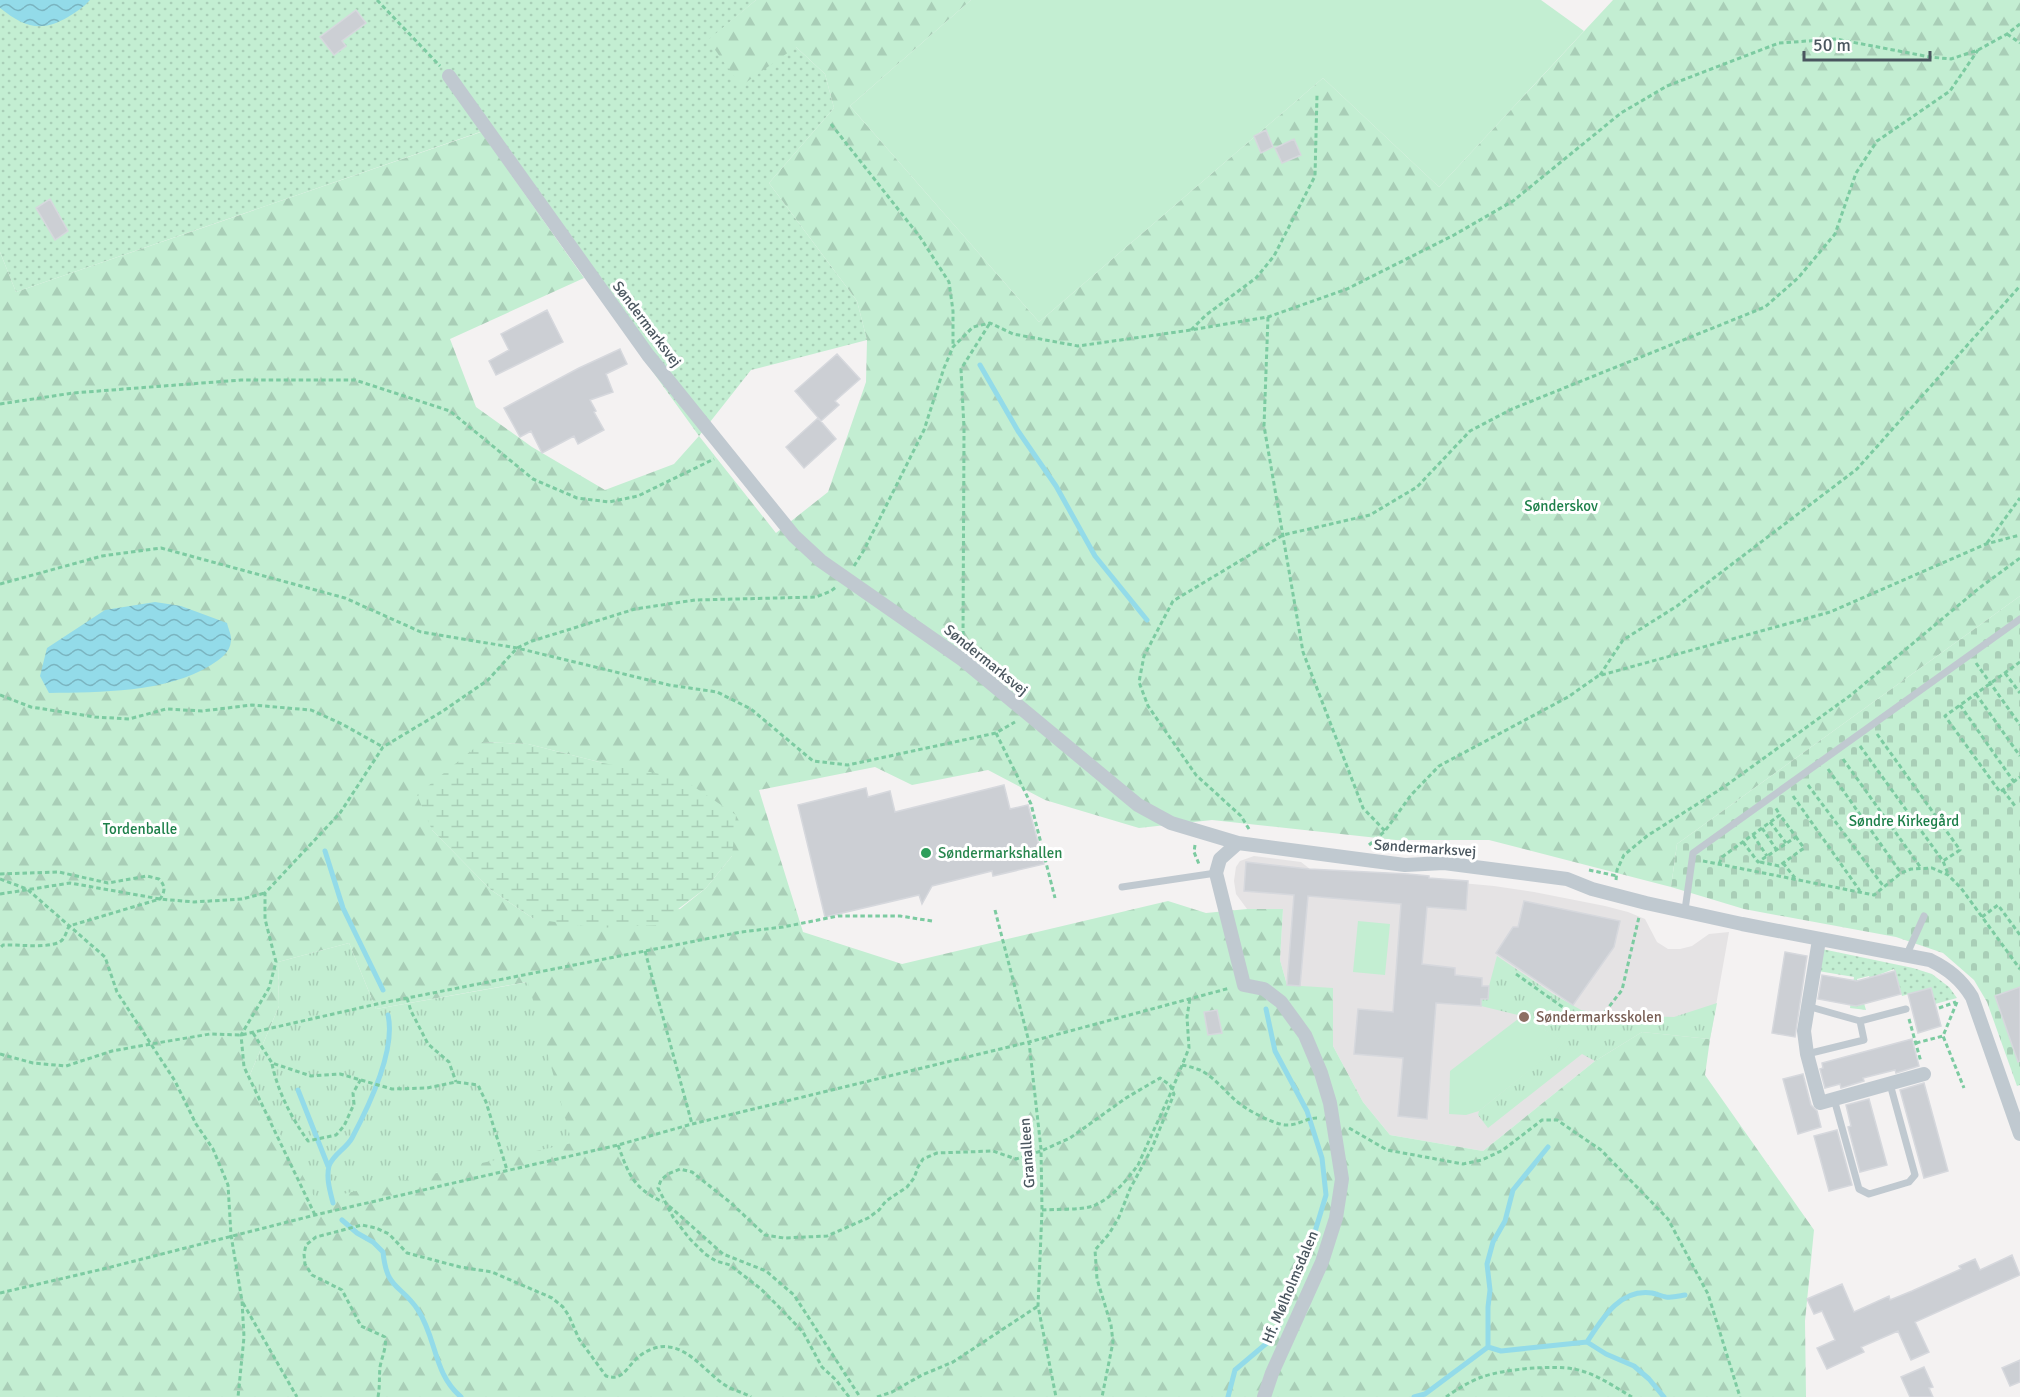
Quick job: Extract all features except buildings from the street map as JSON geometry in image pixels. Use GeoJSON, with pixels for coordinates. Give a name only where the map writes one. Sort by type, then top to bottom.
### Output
{"type":"FeatureCollection","features":[{"type":"Feature","properties":{"kind":"street","name":"Søndermarksvej"},"geometry":{"type":"LineString","coordinates":[[449,76],[648,355],[794,536],[821,561],[963,660],[1138,805],[1172,823],[1238,843],[1366,861],[1405,865],[1444,863],[1567,879],[1592,889],[1646,903],[1819,940],[1907,954],[1930,960],[1950,970],[1972,997],[2020,1134]]}},
{"type":"Feature","properties":{"kind":"street"},"geometry":{"type":"LineString","coordinates":[[1238,843],[1220,859],[1216,873],[1244,985]]}},
{"type":"Feature","properties":{"kind":"street"},"geometry":{"type":"LineString","coordinates":[[1819,940],[1804,1031],[1807,1054],[1820,1103],[1924,1074]]}},
{"type":"Feature","properties":{"kind":"street","name":"Hf. Mølholmsdalen"},"geometry":{"type":"LineString","coordinates":[[1244,985],[1264,989],[1281,1002],[1305,1035],[1321,1073],[1334,1120],[1342,1179],[1336,1218],[1322,1262],[1272,1373],[1264,1397]]}},
{"type":"Feature","properties":{"kind":"lane"},"geometry":{"type":"LineString","coordinates":[[1685,910],[1693,853],[2020,619]]}},
{"type":"Feature","properties":{"kind":"lane"},"geometry":{"type":"LineString","coordinates":[[1122,887],[1216,873]]}},
{"type":"Feature","properties":{"kind":"lane"},"geometry":{"type":"LineString","coordinates":[[1907,954],[1924,916]]}},
{"type":"Feature","properties":{"kind":"lane"},"geometry":{"type":"LineString","coordinates":[[1807,1006],[1860,1021],[1906,1009]]}},
{"type":"Feature","properties":{"kind":"lane"},"geometry":{"type":"LineString","coordinates":[[1807,1054],[1864,1040],[1860,1021]]}},
{"type":"Feature","properties":{"kind":"lane"},"geometry":{"type":"LineString","coordinates":[[1834,1099],[1859,1189],[1869,1194],[1909,1182],[1915,1175],[1890,1084]]}},
{"type":"Feature","properties":{"kind":"path"},"geometry":{"type":"LineString","coordinates":[[377,0],[449,76]]}},
{"type":"Feature","properties":{"kind":"path"},"geometry":{"type":"LineString","coordinates":[[0,894],[70,883],[160,899],[195,902],[242,899],[265,893],[340,813],[383,747],[443,711],[488,680],[518,648],[532,641],[635,609],[695,600],[816,597],[831,591],[847,577],[869,540],[924,430],[953,347],[974,327],[990,322],[1013,334],[1078,346],[1268,317],[1347,289],[1454,235],[1512,201],[1620,113],[1667,86],[1779,43],[1836,39],[1951,59],[1978,50],[2020,24]]}},
{"type":"Feature","properties":{"kind":"path"},"geometry":{"type":"LineString","coordinates":[[2007,34],[2020,43]]}},
{"type":"Feature","properties":{"kind":"path"},"geometry":{"type":"LineString","coordinates":[[1250,830],[1241,816],[1196,776],[1148,706],[1139,682],[1144,656],[1173,601],[1283,535],[1370,515],[1417,487],[1470,431],[1512,410],[1765,307],[1798,278],[1835,234],[1856,173],[1877,141],[1950,91],[1978,50]]}},
{"type":"Feature","properties":{"kind":"path"},"geometry":{"type":"LineString","coordinates":[[1191,330],[1206,315],[1256,278],[1274,256],[1315,177],[1317,95]]}},
{"type":"Feature","properties":{"kind":"path"},"geometry":{"type":"LineString","coordinates":[[831,124],[920,237],[949,282],[953,311],[953,347]]}},
{"type":"Feature","properties":{"kind":"path"},"geometry":{"type":"LineString","coordinates":[[1598,676],[1623,640],[1677,606],[1857,469],[2020,286]]}},
{"type":"Feature","properties":{"kind":"path"},"geometry":{"type":"LineString","coordinates":[[1268,317],[1264,426],[1303,652],[1363,808],[1385,831]]}},
{"type":"Feature","properties":{"kind":"path"},"geometry":{"type":"LineString","coordinates":[[963,660],[964,428],[961,369],[990,322]]}},
{"type":"Feature","properties":{"kind":"path"},"geometry":{"type":"LineString","coordinates":[[0,404],[73,393],[241,380],[355,380],[450,411],[533,479],[577,498],[609,502],[638,496],[726,453]]}},
{"type":"Feature","properties":{"kind":"path"},"geometry":{"type":"LineString","coordinates":[[1986,544],[2020,498]]}},
{"type":"Feature","properties":{"kind":"path"},"geometry":{"type":"LineString","coordinates":[[1366,861],[1367,847],[1385,831],[1412,795],[1439,766],[1568,697],[1598,676],[1830,612],[1986,544],[2020,535]]}},
{"type":"Feature","properties":{"kind":"path"},"geometry":{"type":"LineString","coordinates":[[0,584],[102,556],[161,548],[345,598],[421,632],[518,648],[669,685],[717,692],[751,709],[813,761],[848,765],[996,733],[1027,714]]}},
{"type":"Feature","properties":{"kind":"path"},"geometry":{"type":"LineString","coordinates":[[1613,893],[1617,870],[1624,855],[1647,836],[1724,787],[1851,695],[1978,589],[2020,558]]}},
{"type":"Feature","properties":{"kind":"path"},"geometry":{"type":"LineString","coordinates":[[1970,654],[2020,725]]}},
{"type":"Feature","properties":{"kind":"path"},"geometry":{"type":"LineString","coordinates":[[2020,662],[1945,716],[2000,792],[2020,777]]}},
{"type":"Feature","properties":{"kind":"path"},"geometry":{"type":"LineString","coordinates":[[2006,672],[2020,693]]}},
{"type":"Feature","properties":{"kind":"path"},"geometry":{"type":"LineString","coordinates":[[1976,694],[2020,756]]}},
{"type":"Feature","properties":{"kind":"path"},"geometry":{"type":"LineString","coordinates":[[0,695],[31,707],[94,717],[129,719],[166,709],[202,711],[252,705],[311,710],[342,723],[383,747]]}},
{"type":"Feature","properties":{"kind":"path"},"geometry":{"type":"LineString","coordinates":[[1960,705],[2014,782]]}},
{"type":"Feature","properties":{"kind":"path"},"geometry":{"type":"LineString","coordinates":[[1870,725],[1960,850],[1942,861]]}},
{"type":"Feature","properties":{"kind":"path"},"geometry":{"type":"LineString","coordinates":[[996,733],[1031,804],[1055,898]]}},
{"type":"Feature","properties":{"kind":"path"},"geometry":{"type":"LineString","coordinates":[[1854,737],[1942,861],[1948,875]]}},
{"type":"Feature","properties":{"kind":"path"},"geometry":{"type":"LineString","coordinates":[[1836,750],[1921,868]]}},
{"type":"Feature","properties":{"kind":"path"},"geometry":{"type":"LineString","coordinates":[[1822,760],[1901,873]]}},
{"type":"Feature","properties":{"kind":"path"},"geometry":{"type":"LineString","coordinates":[[1801,776],[1884,887]]}},
{"type":"Feature","properties":{"kind":"path"},"geometry":{"type":"LineString","coordinates":[[1785,786],[1862,892]]}},
{"type":"Feature","properties":{"kind":"path"},"geometry":{"type":"LineString","coordinates":[[2003,790],[2015,806]]}},
{"type":"Feature","properties":{"kind":"path"},"geometry":{"type":"LineString","coordinates":[[1743,842],[1758,862],[1779,866],[1804,848],[1768,798]]}},
{"type":"Feature","properties":{"kind":"path"},"geometry":{"type":"LineString","coordinates":[[1719,864],[1722,857],[1780,815]]}},
{"type":"Feature","properties":{"kind":"path"},"geometry":{"type":"LineString","coordinates":[[1770,822],[1786,843]]}},
{"type":"Feature","properties":{"kind":"path"},"geometry":{"type":"LineString","coordinates":[[1762,828],[1777,849]]}},
{"type":"Feature","properties":{"kind":"path"},"geometry":{"type":"LineString","coordinates":[[1753,835],[1767,856]]}},
{"type":"Feature","properties":{"kind":"path"},"geometry":{"type":"LineString","coordinates":[[1758,862],[1796,837]]}},
{"type":"Feature","properties":{"kind":"path"},"geometry":{"type":"LineString","coordinates":[[1692,859],[1874,895],[1901,873],[1932,868],[1948,875],[1961,888],[2020,969]]}},
{"type":"Feature","properties":{"kind":"path"},"geometry":{"type":"LineString","coordinates":[[1783,863],[1796,879]]}},
{"type":"Feature","properties":{"kind":"path"},"geometry":{"type":"LineString","coordinates":[[0,874],[59,872],[108,883],[147,876],[159,879],[163,883],[164,893],[160,899],[69,926]]}},
{"type":"Feature","properties":{"kind":"path"},"geometry":{"type":"LineString","coordinates":[[0,879],[27,889],[105,957],[117,992],[175,1082],[196,1124],[213,1149],[228,1185],[231,1235],[242,1301],[244,1337],[238,1397]]}},
{"type":"Feature","properties":{"kind":"path"},"geometry":{"type":"LineString","coordinates":[[265,893],[265,919],[276,962],[269,988],[241,1035],[244,1067],[315,1215]]}},
{"type":"Feature","properties":{"kind":"path"},"geometry":{"type":"LineString","coordinates":[[1516,974],[1571,1013],[1586,1019],[1601,1017],[1622,990],[1638,920],[1646,903]]}},
{"type":"Feature","properties":{"kind":"path"},"geometry":{"type":"LineString","coordinates":[[1982,916],[1998,905],[2020,935]]}},
{"type":"Feature","properties":{"kind":"path","name":"Granalleen"},"geometry":{"type":"LineString","coordinates":[[995,910],[1029,1042],[1041,1151],[1042,1210],[1038,1306],[1056,1397]]}},
{"type":"Feature","properties":{"kind":"path"},"geometry":{"type":"LineString","coordinates":[[0,1054],[33,1063],[66,1066],[112,1051],[210,1034],[241,1035],[407,998],[838,916],[900,916],[932,921]]}},
{"type":"Feature","properties":{"kind":"path"},"geometry":{"type":"LineString","coordinates":[[0,948],[3,945],[43,946],[58,943],[63,940],[69,926]]}},
{"type":"Feature","properties":{"kind":"path"},"geometry":{"type":"LineString","coordinates":[[645,951],[692,1124]]}},
{"type":"Feature","properties":{"kind":"path"},"geometry":{"type":"LineString","coordinates":[[0,1293],[103,1269],[231,1235],[618,1145],[692,1124],[1029,1042],[1244,985]]}},
{"type":"Feature","properties":{"kind":"path"},"geometry":{"type":"LineString","coordinates":[[1939,1008],[1972,997]]}},
{"type":"Feature","properties":{"kind":"path"},"geometry":{"type":"LineString","coordinates":[[407,998],[428,1044],[449,1062],[456,1082]]}},
{"type":"Feature","properties":{"kind":"path"},"geometry":{"type":"LineString","coordinates":[[1042,1210],[1092,1206],[1111,1194],[1138,1165],[1189,1048],[1187,1017],[1190,998]]}},
{"type":"Feature","properties":{"kind":"path"},"geometry":{"type":"LineString","coordinates":[[1957,1002],[1943,1036],[1964,1088]]}},
{"type":"Feature","properties":{"kind":"path"},"geometry":{"type":"LineString","coordinates":[[1906,1009],[1924,1074]]}},
{"type":"Feature","properties":{"kind":"path"},"geometry":{"type":"LineString","coordinates":[[253,1032],[272,1063],[276,1084],[284,1103],[308,1141],[336,1135],[344,1126],[354,1104],[353,1093],[360,1079]]}},
{"type":"Feature","properties":{"kind":"path"},"geometry":{"type":"LineString","coordinates":[[1916,1043],[1943,1036]]}},
{"type":"Feature","properties":{"kind":"path"},"geometry":{"type":"LineString","coordinates":[[272,1063],[311,1076],[340,1074],[385,1088],[427,1088],[456,1082],[478,1085],[486,1102],[507,1170]]}},
{"type":"Feature","properties":{"kind":"path"},"geometry":{"type":"LineString","coordinates":[[1182,1065],[1200,1070],[1238,1102],[1270,1120],[1286,1125],[1296,1124],[1309,1118],[1334,1120],[1387,1150],[1463,1164],[1482,1161],[1503,1150],[1542,1120],[1557,1120],[1601,1150],[1668,1219],[1708,1294],[1740,1397]]}},
{"type":"Feature","properties":{"kind":"path"},"geometry":{"type":"LineString","coordinates":[[849,1397],[822,1366],[803,1332],[761,1289],[730,1265],[716,1261],[705,1254],[689,1239],[665,1203],[658,1188],[662,1180],[680,1170],[692,1172],[731,1203],[765,1235],[784,1238],[827,1236],[868,1218],[879,1210],[886,1201],[907,1187],[923,1159],[937,1153],[993,1151],[1016,1159],[1041,1151],[1070,1138],[1126,1098],[1160,1078],[1170,1085],[1174,1094],[1152,1148],[1109,1234],[1095,1250],[1097,1279],[1111,1325],[1113,1342],[1102,1397]]}},
{"type":"Feature","properties":{"kind":"path"},"geometry":{"type":"LineString","coordinates":[[618,1145],[628,1172],[643,1191],[665,1203],[723,1254],[766,1270],[794,1295],[860,1397]]}},
{"type":"Feature","properties":{"kind":"path"},"geometry":{"type":"LineString","coordinates":[[378,1397],[385,1337],[361,1326],[342,1290],[312,1275],[305,1264],[304,1254],[306,1245],[316,1237],[362,1226],[383,1230],[407,1253],[460,1267],[492,1272],[558,1302],[569,1316],[579,1339],[606,1376],[613,1378],[619,1376],[627,1371],[636,1359],[655,1347],[670,1347],[692,1358],[716,1379],[751,1397]]}},
{"type":"Feature","properties":{"kind":"path"},"geometry":{"type":"LineString","coordinates":[[242,1301],[297,1397]]}},
{"type":"Feature","properties":{"kind":"path"},"geometry":{"type":"LineString","coordinates":[[877,1397],[953,1362],[1038,1306]]}},
{"type":"Feature","properties":{"kind":"path"},"geometry":{"type":"LineString","coordinates":[[1446,1397],[1482,1377],[1547,1367],[1574,1369],[1601,1378],[1632,1397]]}},
{"type":"Feature","properties":{"kind":"shaded area","name":"Søndermarksskolen"},"geometry":{"type":"Polygon","coordinates":[[[1254,856],[1301,862],[1310,869],[1494,886],[1605,906],[1645,919],[1657,942],[1668,949],[1692,946],[1709,934],[1729,932],[1710,1039],[1642,1032],[1595,1061],[1483,1151],[1390,1135],[1363,1102],[1333,1046],[1333,989],[1287,985],[1280,960],[1283,909],[1247,909],[1236,894],[1234,881],[1236,867],[1240,861],[1254,856]]]}},
{"type":"Feature","properties":{"kind":"green space"},"geometry":{"type":"Polygon","coordinates":[[[0,0],[756,0],[709,40],[796,47],[825,74],[834,108],[769,183],[857,301],[867,340],[751,370],[699,436],[480,132],[16,292],[0,252],[0,0]]]}},
{"type":"Feature","properties":{"kind":"green space","name":"Sønderskov"},"geometry":{"type":"Polygon","coordinates":[[[756,0],[971,0],[850,106],[1039,322],[1323,78],[1439,187],[1613,0],[2020,0],[2020,596],[1677,844],[1671,887],[1489,840],[1396,840],[1212,820],[1139,828],[1045,800],[988,770],[912,785],[875,767],[759,790],[803,932],[902,964],[1168,901],[1206,913],[1247,909],[1283,909],[1280,960],[1287,985],[1333,988],[1333,1046],[1363,1102],[1390,1135],[1483,1151],[1595,1061],[1642,1032],[1710,1039],[1705,1075],[1814,1230],[1805,1321],[1806,1397],[0,1397],[0,252],[16,292],[481,132],[584,278],[450,339],[476,407],[532,447],[605,490],[674,464],[699,436],[776,533],[828,492],[866,382],[867,340],[857,301],[769,183],[834,108],[825,74],[796,47],[741,86],[708,40],[756,0]],[[482,742],[432,830],[491,890],[534,919],[680,909],[706,888],[732,856],[603,763],[528,744],[482,742]],[[349,943],[278,962],[279,1006],[249,1077],[527,982],[376,1009],[349,943]]]}},
{"type":"Feature","properties":{"kind":"green space"},"geometry":{"type":"Polygon","coordinates":[[[971,0],[1541,0],[1584,31],[1439,187],[1323,78],[1039,322],[850,106],[971,0]]]}},
{"type":"Feature","properties":{"kind":"green space","name":"Søndre Kirkegård"},"geometry":{"type":"Polygon","coordinates":[[[2020,596],[2020,1085],[2017,1086],[1987,1002],[1974,980],[1943,953],[1896,937],[1744,909],[1671,887],[1677,844],[2020,596]]]}},
{"type":"Feature","properties":{"kind":"green space"},"geometry":{"type":"Polygon","coordinates":[[[482,742],[528,744],[603,763],[681,778],[736,815],[732,856],[706,888],[657,925],[598,928],[534,919],[491,890],[432,830],[417,795],[482,742]]]}},
{"type":"Feature","properties":{"kind":"green space"},"geometry":{"type":"Polygon","coordinates":[[[1358,921],[1390,924],[1385,975],[1353,972],[1358,921]]]}},
{"type":"Feature","properties":{"kind":"green space"},"geometry":{"type":"Polygon","coordinates":[[[349,943],[376,1009],[528,982],[572,1143],[316,1200],[249,1077],[279,1006],[278,962],[349,943]]]}},
{"type":"Feature","properties":{"kind":"green space"},"geometry":{"type":"Polygon","coordinates":[[[1822,949],[1932,974],[1949,987],[1957,998],[1935,1004],[1931,988],[1902,996],[1894,969],[1870,978],[1869,976],[1857,979],[1866,1010],[1850,1008],[1854,977],[1818,971],[1822,949]]]}},
{"type":"Feature","properties":{"kind":"green space"},"geometry":{"type":"Polygon","coordinates":[[[1497,956],[1581,1010],[1607,1015],[1674,1017],[1717,1003],[1710,1039],[1642,1032],[1595,1061],[1582,1054],[1488,1128],[1478,1115],[1479,1111],[1564,1042],[1522,1016],[1481,1006],[1481,999],[1488,999],[1497,956]]]}},
{"type":"Feature","properties":{"kind":"green space"},"geometry":{"type":"Polygon","coordinates":[[[1534,993],[1560,1011],[1551,1025],[1524,1007],[1534,993]]]}},
{"type":"Feature","properties":{"kind":"green space"},"geometry":{"type":"Polygon","coordinates":[[[1522,1016],[1565,1042],[1479,1111],[1466,1115],[1449,1114],[1450,1071],[1522,1016]]]}},
{"type":"Feature","properties":{"kind":"water"},"geometry":{"type":"Polygon","coordinates":[[[0,0],[90,0],[83,7],[58,22],[33,26],[17,20],[0,8],[0,0]]]}},
{"type":"Feature","properties":{"kind":"water"},"geometry":{"type":"Polygon","coordinates":[[[155,602],[181,606],[227,623],[231,639],[227,652],[211,665],[193,674],[153,686],[111,691],[49,693],[40,676],[47,648],[105,610],[155,602]]]}},
{"type":"Feature","properties":{"kind":"waterway"},"geometry":{"type":"LineString","coordinates":[[980,365],[1018,431],[1056,486],[1095,556],[1147,620]]}},
{"type":"Feature","properties":{"kind":"waterway"},"geometry":{"type":"LineString","coordinates":[[325,851],[343,908],[383,990]]}},
{"type":"Feature","properties":{"kind":"waterway"},"geometry":{"type":"LineString","coordinates":[[1228,1397],[1235,1370],[1274,1337],[1307,1258],[1326,1195],[1322,1158],[1307,1111],[1275,1051],[1266,1009]]}},
{"type":"Feature","properties":{"kind":"waterway"},"geometry":{"type":"LineString","coordinates":[[333,1203],[328,1180],[329,1166],[333,1158],[352,1138],[373,1094],[385,1061],[389,1029],[388,1015]]}},
{"type":"Feature","properties":{"kind":"waterway"},"geometry":{"type":"LineString","coordinates":[[298,1090],[328,1166]]}},
{"type":"Feature","properties":{"kind":"waterway"},"geometry":{"type":"LineString","coordinates":[[1488,1347],[1490,1290],[1487,1264],[1493,1242],[1505,1221],[1513,1190],[1548,1147]]}},
{"type":"Feature","properties":{"kind":"waterway"},"geometry":{"type":"LineString","coordinates":[[342,1220],[383,1252],[391,1280],[418,1310],[429,1332],[440,1367],[452,1388],[461,1397]]}},
{"type":"Feature","properties":{"kind":"waterway"},"geometry":{"type":"LineString","coordinates":[[1414,1397],[1425,1394],[1488,1347],[1501,1351],[1587,1342],[1613,1307],[1630,1295],[1641,1293],[1668,1297],[1685,1295]]}},
{"type":"Feature","properties":{"kind":"waterway"},"geometry":{"type":"LineString","coordinates":[[1587,1342],[1606,1354],[1634,1366],[1664,1397]]}},
{"type":"Feature","properties":{"kind":"place","name":"Søndermarkshallen"},"geometry":{"type":"Point","coordinates":[926,853]}},
{"type":"Feature","properties":{"kind":"place","name":"Søndermarksskolen"},"geometry":{"type":"Point","coordinates":[1524,1017]}},
{"type":"Feature","properties":{"kind":"park label","name":"Tordenballe"},"geometry":{"type":"Point","coordinates":[140,829]}}]}
